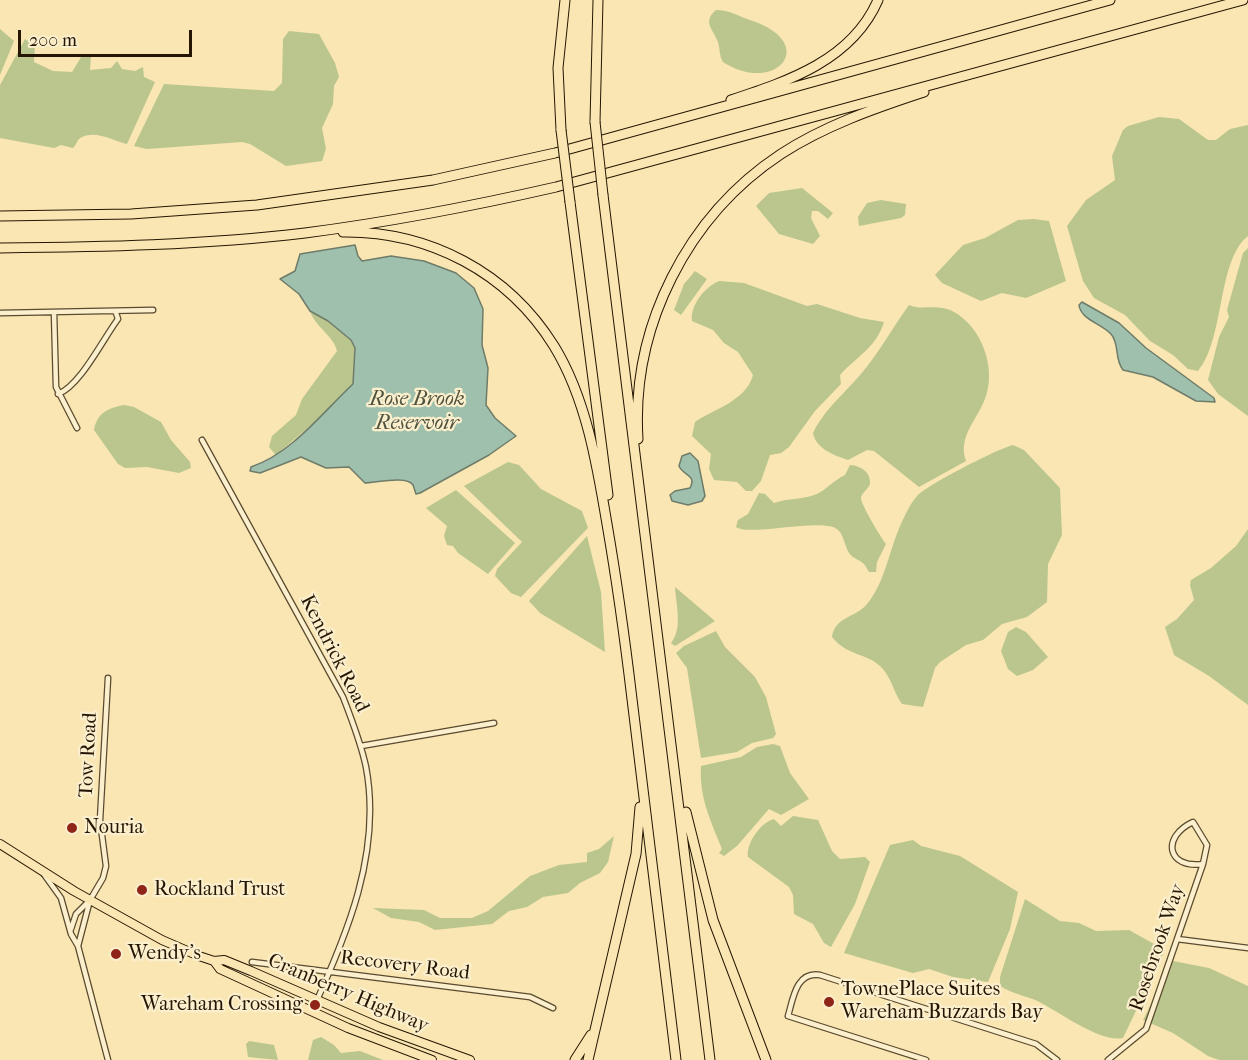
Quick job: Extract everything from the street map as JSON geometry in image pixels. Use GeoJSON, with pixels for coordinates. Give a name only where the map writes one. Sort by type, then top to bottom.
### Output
{"type":"FeatureCollection","features":[{"type":"Feature","properties":{"kind":"highway"},"geometry":{"type":"LineString","coordinates":[[566,0],[558,68],[561,130],[608,492],[610,540]]}},
{"type":"Feature","properties":{"kind":"highway"},"geometry":{"type":"LineString","coordinates":[[598,0],[595,122],[710,1060]]}},
{"type":"Feature","properties":{"kind":"highway"},"geometry":{"type":"LineString","coordinates":[[677,120],[819,65],[854,38],[878,0]]}},
{"type":"Feature","properties":{"kind":"highway"},"geometry":{"type":"LineString","coordinates":[[0,216],[163,212],[319,198],[494,168],[677,120],[1110,0]]}},
{"type":"Feature","properties":{"kind":"highway"},"geometry":{"type":"LineString","coordinates":[[0,248],[179,244],[304,233],[429,214],[556,187],[1243,0]]}},
{"type":"Feature","properties":{"kind":"highway"},"geometry":{"type":"LineString","coordinates":[[648,543],[638,438],[641,373],[659,305],[693,241],[740,186],[795,146],[848,120],[968,75]]}},
{"type":"Feature","properties":{"kind":"highway"},"geometry":{"type":"LineString","coordinates":[[304,233],[379,233],[429,245],[475,266],[524,306],[553,344],[574,388],[590,441],[610,540],[676,1060]]}},
{"type":"Feature","properties":{"kind":"highway"},"geometry":{"type":"LineString","coordinates":[[672,745],[692,847],[712,920],[766,1060]]}},
{"type":"Feature","properties":{"kind":"highway"},"geometry":{"type":"LineString","coordinates":[[588,1060],[636,854],[640,819],[640,763]]}},
{"type":"Feature","properties":{"kind":"highway"},"geometry":{"type":"LineString","coordinates":[[575,1060],[595,1028]]}},
{"type":"Feature","properties":{"kind":"main road","name":"Cranberry Highway"},"geometry":{"type":"LineString","coordinates":[[0,844],[90,900],[162,939],[214,961],[233,964],[300,990],[316,1000],[379,1027],[470,1060]]}},
{"type":"Feature","properties":{"kind":"main road","name":"Cranberry Highway"},"geometry":{"type":"LineString","coordinates":[[214,961],[220,969],[348,1028],[432,1060]]}},
{"type":"Feature","properties":{"kind":"street"},"geometry":{"type":"LineString","coordinates":[[0,313],[116,313],[153,310]]}},
{"type":"Feature","properties":{"kind":"street"},"geometry":{"type":"LineString","coordinates":[[54,312],[54,373],[58,394],[77,428]]}},
{"type":"Feature","properties":{"kind":"street"},"geometry":{"type":"LineString","coordinates":[[58,394],[67,391],[80,373],[118,319],[116,313]]}},
{"type":"Feature","properties":{"kind":"street","name":"Kendrick Road"},"geometry":{"type":"LineString","coordinates":[[202,440],[344,697],[361,746],[366,769],[369,839],[357,900],[330,972],[312,1011]]}},
{"type":"Feature","properties":{"kind":"street","name":"Tow Road"},"geometry":{"type":"LineString","coordinates":[[90,900],[103,879],[106,866],[100,820],[108,678]]}},
{"type":"Feature","properties":{"kind":"street"},"geometry":{"type":"LineString","coordinates":[[361,746],[494,723]]}},
{"type":"Feature","properties":{"kind":"street","name":"Rosebrook Way"},"geometry":{"type":"LineString","coordinates":[[1108,1060],[1146,1029],[1203,864],[1206,842],[1194,822],[1180,829],[1173,839],[1173,855],[1191,864],[1203,864]]}},
{"type":"Feature","properties":{"kind":"street"},"geometry":{"type":"LineString","coordinates":[[42,871],[61,898],[71,934],[78,946],[108,1060]]}},
{"type":"Feature","properties":{"kind":"street"},"geometry":{"type":"LineString","coordinates":[[71,934],[74,916],[90,900]]}},
{"type":"Feature","properties":{"kind":"street"},"geometry":{"type":"LineString","coordinates":[[78,946],[90,900]]}},
{"type":"Feature","properties":{"kind":"street"},"geometry":{"type":"LineString","coordinates":[[1177,939],[1248,948]]}},
{"type":"Feature","properties":{"kind":"street","name":"Recovery Road"},"geometry":{"type":"LineString","coordinates":[[252,962],[530,997],[553,1008]]}},
{"type":"Feature","properties":{"kind":"street"},"geometry":{"type":"LineString","coordinates":[[927,1060],[788,1016],[800,982],[807,976],[817,975],[1030,1042],[1046,1050],[1057,1060]]}},
{"type":"Feature","properties":{"kind":"green space"},"geometry":{"type":"Polygon","coordinates":[[[716,10],[750,20],[771,30],[783,41],[787,52],[783,62],[774,70],[760,73],[742,71],[723,62],[718,42],[709,22],[716,10]]]}},
{"type":"Feature","properties":{"kind":"green space"},"geometry":{"type":"Polygon","coordinates":[[[0,29],[14,41],[0,75],[0,29]]]}},
{"type":"Feature","properties":{"kind":"green space"},"geometry":{"type":"Polygon","coordinates":[[[289,31],[319,34],[335,63],[339,77],[334,86],[333,104],[322,128],[326,149],[322,161],[286,166],[250,144],[242,142],[147,149],[134,146],[164,84],[274,91],[282,83],[283,39],[289,31]]]}},
{"type":"Feature","properties":{"kind":"green space"},"geometry":{"type":"Polygon","coordinates":[[[25,39],[35,46],[34,62],[53,71],[72,72],[83,54],[91,56],[90,70],[111,68],[117,61],[122,69],[135,71],[143,67],[144,77],[155,82],[127,144],[105,137],[88,135],[80,138],[73,148],[61,145],[54,148],[0,138],[0,85],[25,39]]]}},
{"type":"Feature","properties":{"kind":"green space"},"geometry":{"type":"Polygon","coordinates":[[[1159,117],[1179,119],[1208,140],[1216,140],[1230,129],[1248,125],[1248,236],[1238,247],[1231,263],[1213,340],[1207,357],[1198,371],[1188,369],[1173,355],[1150,341],[1125,315],[1094,298],[1083,281],[1067,226],[1086,200],[1115,180],[1112,156],[1123,130],[1128,126],[1159,117]]]}},
{"type":"Feature","properties":{"kind":"green space"},"geometry":{"type":"Polygon","coordinates":[[[802,188],[833,213],[828,219],[818,211],[812,211],[811,218],[820,236],[813,244],[779,234],[756,206],[769,193],[802,188]]]}},
{"type":"Feature","properties":{"kind":"green space"},"geometry":{"type":"Polygon","coordinates":[[[881,200],[906,204],[905,215],[901,218],[859,226],[858,217],[867,203],[881,200]]]}},
{"type":"Feature","properties":{"kind":"green space"},"geometry":{"type":"Polygon","coordinates":[[[1018,220],[1049,221],[1066,281],[1026,298],[1002,293],[981,301],[942,283],[935,275],[963,245],[985,238],[1018,220]]]}},
{"type":"Feature","properties":{"kind":"green space"},"geometry":{"type":"Polygon","coordinates":[[[1248,248],[1248,416],[1218,394],[1208,380],[1219,337],[1229,317],[1227,310],[1243,253],[1248,248]]]}},
{"type":"Feature","properties":{"kind":"green space"},"geometry":{"type":"Polygon","coordinates":[[[695,271],[707,279],[681,315],[674,310],[684,284],[695,271]]]}},
{"type":"Feature","properties":{"kind":"green space"},"geometry":{"type":"Polygon","coordinates":[[[719,281],[744,283],[807,306],[817,304],[860,318],[884,322],[876,339],[840,375],[841,384],[815,411],[789,447],[781,453],[770,455],[761,481],[752,491],[746,491],[737,482],[714,480],[709,469],[711,454],[692,436],[695,422],[737,398],[749,384],[753,375],[738,352],[724,343],[713,330],[692,321],[693,309],[700,297],[719,281]]]}},
{"type":"Feature","properties":{"kind":"green space"},"geometry":{"type":"Polygon","coordinates":[[[909,305],[948,309],[964,319],[979,337],[989,372],[986,396],[964,443],[966,461],[919,487],[874,451],[867,450],[848,460],[822,447],[813,433],[825,414],[867,366],[909,305]]]}},
{"type":"Feature","properties":{"kind":"green space"},"geometry":{"type":"Polygon","coordinates":[[[310,311],[328,321],[351,340],[355,348],[355,379],[352,386],[325,413],[276,455],[269,447],[272,436],[296,415],[302,399],[337,351],[310,311]]]}},
{"type":"Feature","properties":{"kind":"green space"},"geometry":{"type":"Polygon","coordinates":[[[124,405],[134,407],[161,422],[171,440],[190,462],[191,468],[179,473],[147,467],[125,468],[118,464],[94,430],[95,424],[104,412],[124,405]]]}},
{"type":"Feature","properties":{"kind":"green space"},"geometry":{"type":"Polygon","coordinates":[[[1013,445],[1024,450],[1060,488],[1062,535],[1048,564],[1047,602],[1027,617],[1002,624],[983,640],[966,645],[940,662],[935,668],[923,707],[902,704],[884,670],[875,662],[844,648],[832,637],[834,630],[841,621],[862,609],[873,596],[883,576],[901,524],[917,496],[963,468],[1013,445]]]}},
{"type":"Feature","properties":{"kind":"green space"},"geometry":{"type":"Polygon","coordinates":[[[508,462],[519,465],[541,489],[582,511],[588,528],[521,597],[511,593],[495,576],[497,569],[522,542],[464,486],[508,462]]]}},
{"type":"Feature","properties":{"kind":"green space"},"geometry":{"type":"Polygon","coordinates":[[[850,465],[861,468],[869,476],[870,484],[861,500],[886,544],[877,562],[876,572],[869,572],[850,554],[840,532],[833,527],[810,525],[753,530],[736,527],[738,520],[748,514],[759,493],[765,494],[774,503],[811,496],[821,492],[845,475],[850,465]]]}},
{"type":"Feature","properties":{"kind":"green space"},"geometry":{"type":"Polygon","coordinates":[[[456,490],[515,543],[488,574],[458,553],[453,546],[447,545],[444,536],[447,526],[426,508],[456,490]]]}},
{"type":"Feature","properties":{"kind":"green space"},"geometry":{"type":"Polygon","coordinates":[[[1248,529],[1248,705],[1209,676],[1174,655],[1165,627],[1177,619],[1194,600],[1191,580],[1211,568],[1236,546],[1248,529]]]}},
{"type":"Feature","properties":{"kind":"green space"},"geometry":{"type":"Polygon","coordinates":[[[587,536],[601,592],[605,652],[540,613],[529,601],[587,536]]]}},
{"type":"Feature","properties":{"kind":"green space"},"geometry":{"type":"Polygon","coordinates":[[[675,587],[715,621],[675,646],[671,643],[678,623],[675,587]]]}},
{"type":"Feature","properties":{"kind":"green space"},"geometry":{"type":"Polygon","coordinates":[[[1016,627],[1026,632],[1048,657],[1033,670],[1017,676],[1008,669],[1001,651],[1008,632],[1016,627]]]}},
{"type":"Feature","properties":{"kind":"green space"},"geometry":{"type":"Polygon","coordinates":[[[716,631],[725,647],[755,677],[766,697],[776,734],[773,738],[752,743],[737,752],[701,758],[687,668],[676,653],[684,646],[716,631]]]}},
{"type":"Feature","properties":{"kind":"green space"},"geometry":{"type":"Polygon","coordinates":[[[773,744],[780,746],[790,773],[809,799],[781,815],[769,809],[737,846],[724,856],[719,853],[722,849],[704,799],[701,766],[741,757],[757,747],[773,744]]]}},
{"type":"Feature","properties":{"kind":"green space"},"geometry":{"type":"Polygon","coordinates":[[[793,816],[818,820],[832,851],[840,859],[865,857],[870,862],[855,904],[831,947],[824,943],[813,924],[794,914],[793,895],[789,887],[748,857],[749,846],[764,824],[774,819],[781,826],[793,816]]]}},
{"type":"Feature","properties":{"kind":"green space"},"geometry":{"type":"Polygon","coordinates":[[[614,836],[608,862],[600,873],[580,883],[568,893],[543,897],[527,907],[509,911],[492,924],[435,930],[419,922],[391,918],[373,908],[424,910],[440,918],[472,918],[488,911],[530,876],[559,865],[587,862],[587,853],[599,849],[614,836]]]}},
{"type":"Feature","properties":{"kind":"green space"},"geometry":{"type":"Polygon","coordinates":[[[913,840],[921,846],[960,856],[1018,892],[1010,929],[988,982],[953,977],[929,969],[913,973],[844,953],[890,845],[913,840]]]}},
{"type":"Feature","properties":{"kind":"green space"},"geometry":{"type":"Polygon","coordinates":[[[1025,899],[1060,921],[1079,923],[1096,931],[1129,930],[1165,950],[1123,1038],[1093,1032],[1038,1001],[1000,986],[1000,977],[1025,899]]]}},
{"type":"Feature","properties":{"kind":"green space"},"geometry":{"type":"Polygon","coordinates":[[[1173,961],[1209,968],[1248,986],[1248,1060],[1219,1060],[1208,1056],[1173,1033],[1143,1020],[1173,961]]]}},
{"type":"Feature","properties":{"kind":"green space"},"geometry":{"type":"Polygon","coordinates":[[[321,1037],[334,1045],[341,1053],[360,1051],[383,1060],[308,1060],[313,1040],[321,1037]]]}},
{"type":"Feature","properties":{"kind":"green space"},"geometry":{"type":"Polygon","coordinates":[[[249,1041],[274,1045],[278,1060],[248,1057],[246,1044],[249,1041]]]}},
{"type":"Feature","properties":{"kind":"water","name":"Rose Brook Reservoir"},"geometry":{"type":"Polygon","coordinates":[[[355,245],[362,261],[391,256],[424,261],[456,273],[474,288],[483,309],[482,345],[488,368],[486,405],[495,418],[516,436],[489,455],[420,493],[416,494],[413,485],[404,480],[365,483],[349,467],[326,468],[301,457],[260,473],[250,471],[251,467],[266,461],[293,442],[353,384],[355,348],[351,340],[328,321],[310,311],[299,294],[280,279],[295,271],[300,254],[355,245]]]}},
{"type":"Feature","properties":{"kind":"water"},"geometry":{"type":"Polygon","coordinates":[[[1082,302],[1119,323],[1146,348],[1214,398],[1215,402],[1196,401],[1153,377],[1123,370],[1120,366],[1114,338],[1107,330],[1083,314],[1079,305],[1082,302]]]}},
{"type":"Feature","properties":{"kind":"water"},"geometry":{"type":"Polygon","coordinates":[[[690,453],[698,461],[705,496],[702,501],[688,505],[672,501],[670,495],[675,491],[690,488],[691,478],[679,466],[682,456],[690,453]]]}},
{"type":"Feature","properties":{"kind":"place","name":"Nouria"},"geometry":{"type":"Point","coordinates":[72,828]}},
{"type":"Feature","properties":{"kind":"place","name":"Rockland Trust"},"geometry":{"type":"Point","coordinates":[142,890]}},
{"type":"Feature","properties":{"kind":"place","name":"Wendy's"},"geometry":{"type":"Point","coordinates":[116,954]}},
{"type":"Feature","properties":{"kind":"place","name":"TownePlace Suites Wareham Buzzards Bay"},"geometry":{"type":"Point","coordinates":[829,1002]}},
{"type":"Feature","properties":{"kind":"place","name":"Wareham Crossing"},"geometry":{"type":"Point","coordinates":[315,1005]}}]}
